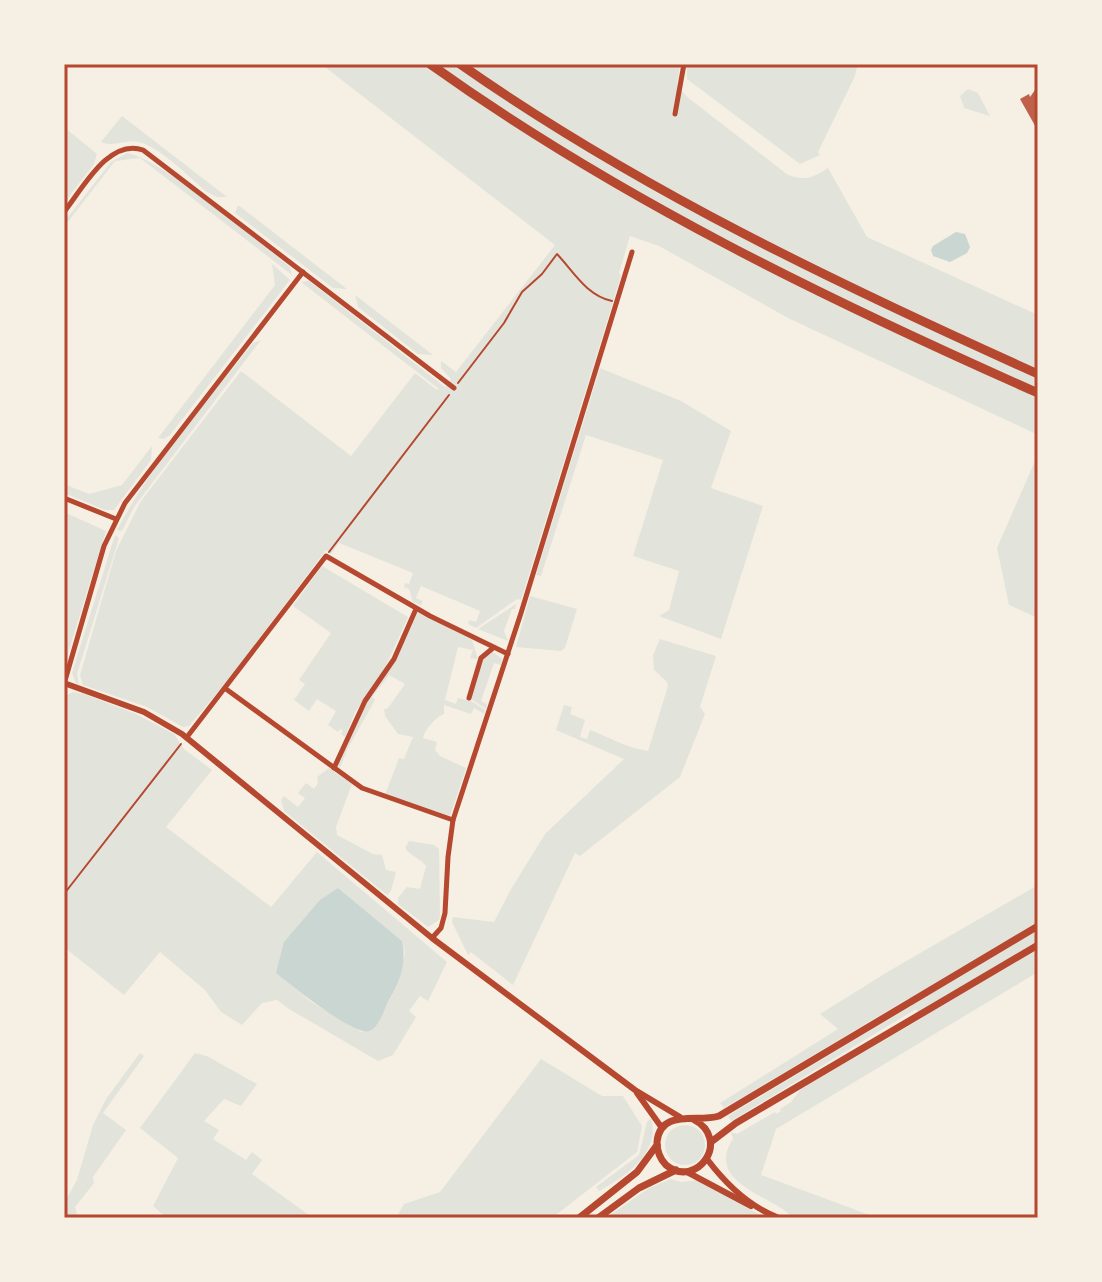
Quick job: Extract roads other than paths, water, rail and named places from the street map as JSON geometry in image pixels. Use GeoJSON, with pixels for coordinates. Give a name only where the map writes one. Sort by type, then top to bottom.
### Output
{"type":"FeatureCollection","features":[{"type":"Feature","properties":{"kind":"highway"},"geometry":{"type":"LineString","coordinates":[[430,64],[574,160],[720,242],[844,304],[1038,393]]}},
{"type":"Feature","properties":{"kind":"highway"},"geometry":{"type":"LineString","coordinates":[[460,64],[583,146],[729,228],[839,283],[1038,374]]}},
{"type":"Feature","properties":{"kind":"main road"},"geometry":{"type":"LineString","coordinates":[[579,1218],[645,1163],[657,1145],[662,1128],[680,1117],[702,1120],[719,1116],[1038,926]]}},
{"type":"Feature","properties":{"kind":"main road"},"geometry":{"type":"LineString","coordinates":[[711,1142],[736,1123],[1038,945]]}},
{"type":"Feature","properties":{"kind":"main road"},"geometry":{"type":"LineString","coordinates":[[598,1218],[639,1188],[701,1166],[707,1159],[711,1142],[706,1128],[693,1119]]}},
{"type":"Feature","properties":{"kind":"main road"},"geometry":{"type":"LineString","coordinates":[[657,1145],[662,1161],[680,1171]]}},
{"type":"Feature","properties":{"kind":"street"},"geometry":{"type":"LineString","coordinates":[[675,114],[684,64]]}},
{"type":"Feature","properties":{"kind":"street"},"geometry":{"type":"LineString","coordinates":[[64,212],[111,154],[121,149],[138,148],[198,190],[454,388]]}},
{"type":"Feature","properties":{"kind":"street"},"geometry":{"type":"LineString","coordinates":[[432,938],[441,928],[445,913],[453,820],[508,654],[632,252]]}},
{"type":"Feature","properties":{"kind":"street"},"geometry":{"type":"LineString","coordinates":[[303,272],[139,483],[116,519],[104,546],[64,684],[144,712],[187,737],[432,938],[635,1090],[680,1117]]}},
{"type":"Feature","properties":{"kind":"street"},"geometry":{"type":"LineString","coordinates":[[64,498],[116,519]]}},
{"type":"Feature","properties":{"kind":"street"},"geometry":{"type":"LineString","coordinates":[[187,737],[326,556],[416,609],[508,654]]}},
{"type":"Feature","properties":{"kind":"street"},"geometry":{"type":"LineString","coordinates":[[334,768],[365,701],[394,659],[416,609]]}},
{"type":"Feature","properties":{"kind":"street"},"geometry":{"type":"LineString","coordinates":[[469,698],[481,658],[494,648]]}},
{"type":"Feature","properties":{"kind":"street"},"geometry":{"type":"LineString","coordinates":[[226,689],[362,788],[453,820]]}},
{"type":"Feature","properties":{"kind":"street"},"geometry":{"type":"LineString","coordinates":[[635,1090],[662,1128]]}},
{"type":"Feature","properties":{"kind":"street"},"geometry":{"type":"LineString","coordinates":[[707,1159],[722,1178],[758,1208]]}},
{"type":"Feature","properties":{"kind":"street"},"geometry":{"type":"LineString","coordinates":[[680,1171],[779,1218]]}}]}
